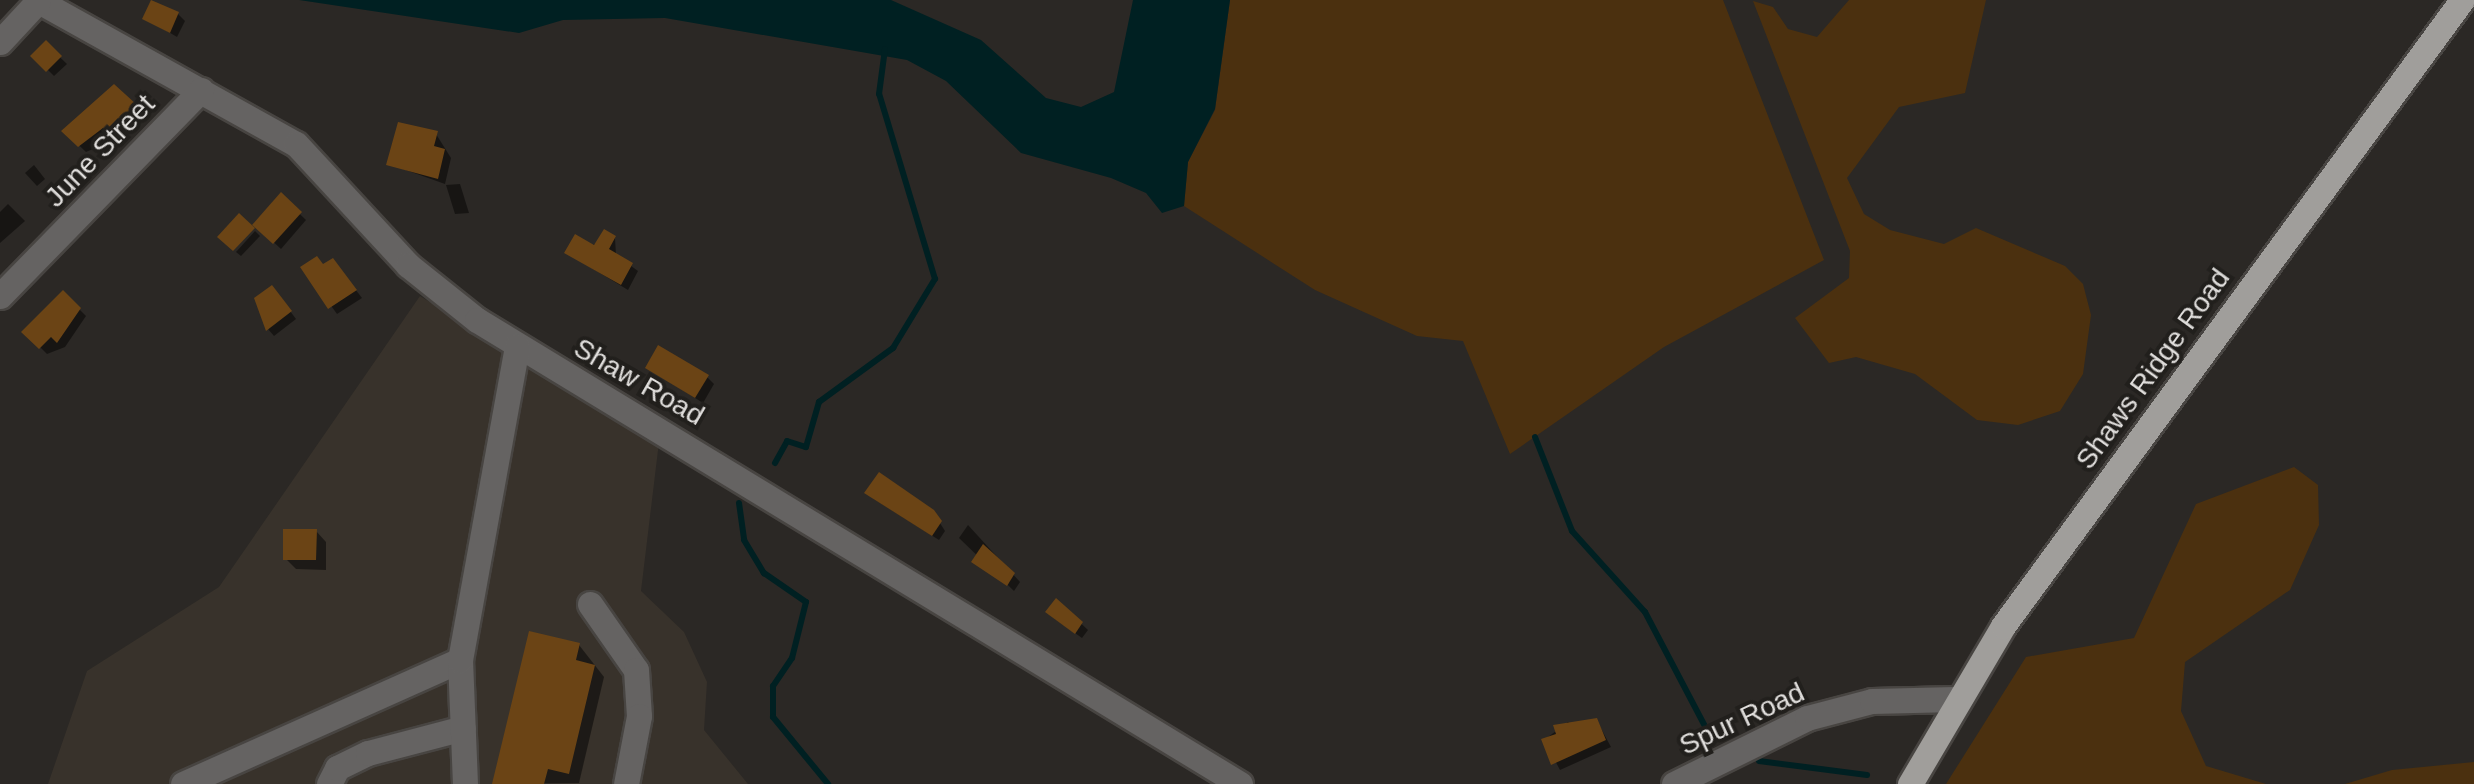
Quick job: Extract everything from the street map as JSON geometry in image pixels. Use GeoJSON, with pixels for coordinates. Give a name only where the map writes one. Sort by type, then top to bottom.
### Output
{"type":"FeatureCollection","features":[{"type":"Feature","properties":{"kind":"main road","name":"Shaws Ridge Road"},"geometry":{"type":"LineString","coordinates":[[1910,784],[1954,699],[2462,0]]}},
{"type":"Feature","properties":{"kind":"street"},"geometry":{"type":"LineString","coordinates":[[0,42],[37,0]]}},
{"type":"Feature","properties":{"kind":"street","name":"Shaw Road"},"geometry":{"type":"LineString","coordinates":[[37,0],[306,152],[408,266],[517,346],[1240,784]]}},
{"type":"Feature","properties":{"kind":"street","name":"June Street"},"geometry":{"type":"LineString","coordinates":[[0,296],[201,90]]}},
{"type":"Feature","properties":{"kind":"street"},"geometry":{"type":"LineString","coordinates":[[465,784],[460,660],[517,346]]}},
{"type":"Feature","properties":{"kind":"street"},"geometry":{"type":"LineString","coordinates":[[590,604],[636,670],[626,784]]}},
{"type":"Feature","properties":{"kind":"street"},"geometry":{"type":"LineString","coordinates":[[183,784],[460,660]]}},
{"type":"Feature","properties":{"kind":"street","name":"Spur Road"},"geometry":{"type":"LineString","coordinates":[[1674,784],[1807,718],[1872,701],[1954,699]]}},
{"type":"Feature","properties":{"kind":"street"},"geometry":{"type":"LineString","coordinates":[[329,784],[337,768],[368,754],[463,728]]}},
{"type":"Feature","properties":{"kind":"shaded area"},"geometry":{"type":"Polygon","coordinates":[[[1230,0],[1723,0],[1824,260],[1664,347],[1510,454],[1463,341],[1417,336],[1315,290],[1184,206],[1188,162],[1215,110],[1230,0]]]}},
{"type":"Feature","properties":{"kind":"shaded area"},"geometry":{"type":"Polygon","coordinates":[[[1849,0],[1986,0],[1965,93],[1899,107],[1847,178],[1864,214],[1890,230],[1944,244],[1976,228],[2065,266],[2083,284],[2091,315],[2083,374],[2060,411],[2018,425],[1977,420],[1915,374],[1856,357],[1829,363],[1795,318],[1849,278],[1850,251],[1753,1],[1773,7],[1788,29],[1817,37],[1849,0]]]}},
{"type":"Feature","properties":{"kind":"shaded area"},"geometry":{"type":"Polygon","coordinates":[[[420,296],[659,442],[641,591],[684,632],[707,682],[704,730],[748,784],[48,784],[87,671],[219,587],[420,296]]]}},
{"type":"Feature","properties":{"kind":"shaded area"},"geometry":{"type":"Polygon","coordinates":[[[2294,467],[2318,485],[2319,525],[2290,590],[2185,662],[2181,711],[2206,766],[2266,784],[1946,784],[2026,657],[2134,638],[2196,504],[2294,467]]]}},
{"type":"Feature","properties":{"kind":"shaded area"},"geometry":{"type":"Polygon","coordinates":[[[2474,762],[2474,784],[2345,784],[2392,770],[2474,762]]]}},
{"type":"Feature","properties":{"kind":"water"},"geometry":{"type":"Polygon","coordinates":[[[299,0],[891,0],[981,40],[1046,98],[1081,107],[1114,92],[1133,0],[1230,0],[1215,109],[1188,162],[1184,206],[1162,213],[1146,193],[1111,178],[1021,153],[946,81],[907,60],[665,18],[563,20],[519,33],[299,0]]]}},
{"type":"Feature","properties":{"kind":"building"},"geometry":{"type":"Polygon","coordinates":[[[151,0],[179,12],[170,33],[142,19],[151,0]]]}},
{"type":"Feature","properties":{"kind":"building"},"geometry":{"type":"Polygon","coordinates":[[[46,40],[62,56],[46,72],[30,56],[46,40]]]}},
{"type":"Feature","properties":{"kind":"building"},"geometry":{"type":"Polygon","coordinates":[[[114,84],[136,104],[109,134],[103,128],[78,147],[61,131],[114,84]]]}},
{"type":"Feature","properties":{"kind":"building"},"geometry":{"type":"Polygon","coordinates":[[[398,122],[438,131],[434,146],[445,149],[438,179],[386,165],[398,122]]]}},
{"type":"Feature","properties":{"kind":"building"},"geometry":{"type":"Polygon","coordinates":[[[281,192],[302,212],[273,244],[252,225],[281,192]]]}},
{"type":"Feature","properties":{"kind":"building"},"geometry":{"type":"Polygon","coordinates":[[[239,213],[255,228],[233,251],[217,237],[239,213]]]}},
{"type":"Feature","properties":{"kind":"building"},"geometry":{"type":"Polygon","coordinates":[[[604,229],[616,236],[609,249],[633,263],[621,285],[564,253],[575,234],[594,245],[604,229]]]}},
{"type":"Feature","properties":{"kind":"building"},"geometry":{"type":"Polygon","coordinates":[[[317,256],[323,264],[333,258],[357,290],[328,309],[300,267],[317,256]]]}},
{"type":"Feature","properties":{"kind":"building"},"geometry":{"type":"Polygon","coordinates":[[[272,285],[292,311],[266,331],[254,298],[272,285]]]}},
{"type":"Feature","properties":{"kind":"building"},"geometry":{"type":"Polygon","coordinates":[[[63,290],[81,308],[57,343],[51,337],[39,349],[21,332],[63,290]]]}},
{"type":"Feature","properties":{"kind":"building"},"geometry":{"type":"Polygon","coordinates":[[[658,345],[709,375],[695,398],[645,368],[658,345]]]}},
{"type":"Feature","properties":{"kind":"building"},"geometry":{"type":"Polygon","coordinates":[[[879,472],[934,510],[942,521],[932,536],[864,493],[879,472]]]}},
{"type":"Feature","properties":{"kind":"building"},"geometry":{"type":"Polygon","coordinates":[[[283,529],[317,529],[316,560],[283,560],[283,529]]]}},
{"type":"Feature","properties":{"kind":"building"},"geometry":{"type":"Polygon","coordinates":[[[983,544],[1015,573],[1007,586],[971,562],[983,544]]]}},
{"type":"Feature","properties":{"kind":"building"},"geometry":{"type":"Polygon","coordinates":[[[1056,598],[1083,622],[1075,634],[1045,612],[1056,598]]]}},
{"type":"Feature","properties":{"kind":"building"},"geometry":{"type":"Polygon","coordinates":[[[529,631],[580,643],[576,660],[595,665],[569,774],[548,769],[544,784],[492,784],[529,631]]]}},
{"type":"Feature","properties":{"kind":"building"},"geometry":{"type":"Polygon","coordinates":[[[1597,718],[1606,740],[1551,765],[1541,739],[1556,734],[1553,725],[1597,718]]]}},
{"type":"Feature","properties":{"kind":"waterway"},"geometry":{"type":"LineString","coordinates":[[775,463],[787,441],[806,447],[819,402],[893,348],[935,279],[879,94],[885,49]]}},
{"type":"Feature","properties":{"kind":"waterway"},"geometry":{"type":"LineString","coordinates":[[1535,437],[1572,531],[1645,612],[1708,732]]}},
{"type":"Feature","properties":{"kind":"waterway"},"geometry":{"type":"LineString","coordinates":[[739,503],[744,540],[764,573],[806,602],[792,658],[773,686],[773,717],[828,784]]}},
{"type":"Feature","properties":{"kind":"waterway"},"geometry":{"type":"LineString","coordinates":[[1759,761],[1867,775]]}}]}
